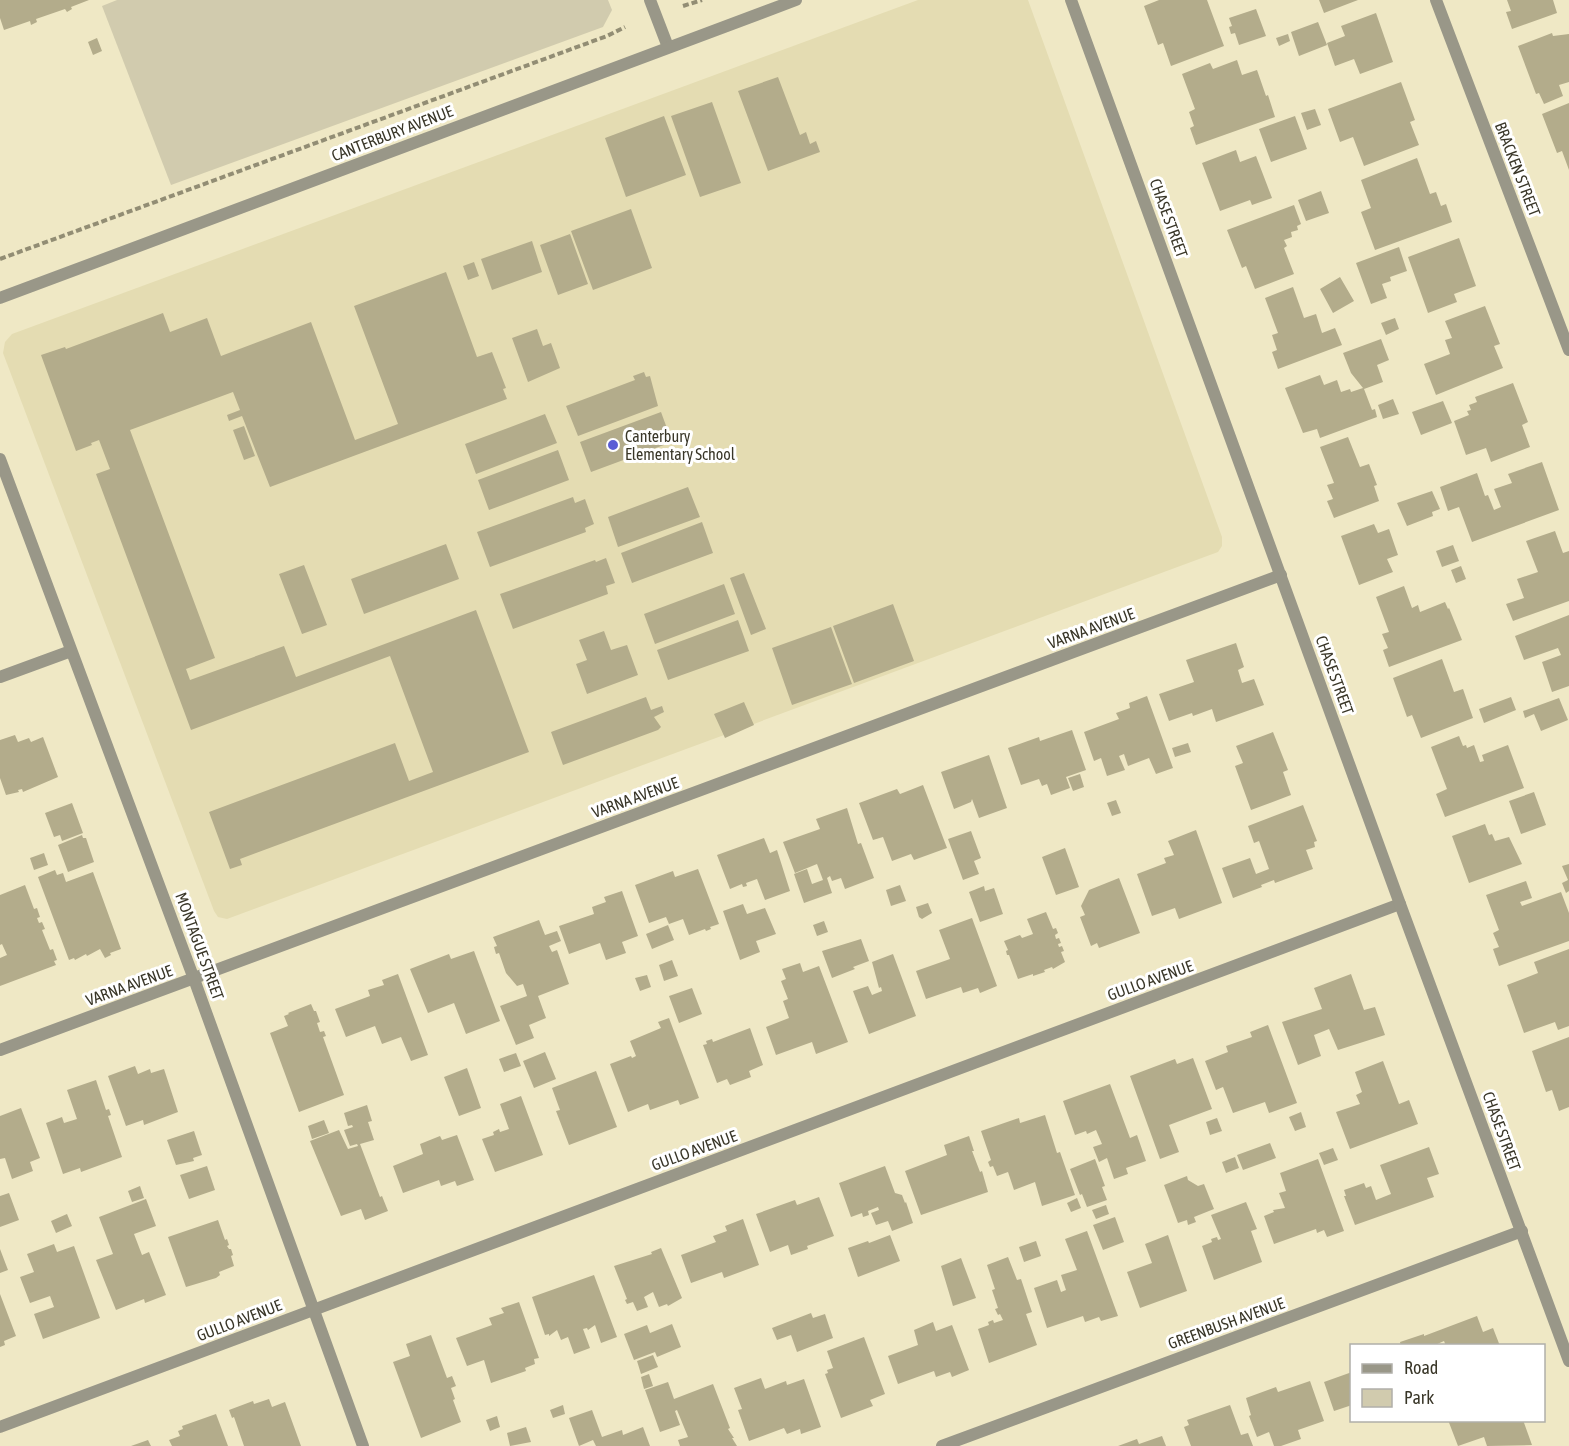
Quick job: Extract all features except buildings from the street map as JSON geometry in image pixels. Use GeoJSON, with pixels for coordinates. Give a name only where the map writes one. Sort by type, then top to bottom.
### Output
{"type":"FeatureCollection","features":[{"type":"Feature","properties":{"kind":"street"},"geometry":{"type":"LineString","coordinates":[[650,0],[668,47]]}},
{"type":"Feature","properties":{"kind":"street","name":"CANTERBURY AVENUE"},"geometry":{"type":"LineString","coordinates":[[0,298],[796,0]]}},
{"type":"Feature","properties":{"kind":"street","name":"CHASE STREET"},"geometry":{"type":"LineString","coordinates":[[1071,0],[1400,904],[1569,1360]]}},
{"type":"Feature","properties":{"kind":"street","name":"BRACKEN STREET"},"geometry":{"type":"LineString","coordinates":[[1436,0],[1569,350]]}},
{"type":"Feature","properties":{"kind":"street","name":"MONTAGUE STREET"},"geometry":{"type":"LineString","coordinates":[[0,459],[194,979],[363,1446]]}},
{"type":"Feature","properties":{"kind":"street","name":"VARNA AVENUE"},"geometry":{"type":"LineString","coordinates":[[0,1050],[1281,575]]}},
{"type":"Feature","properties":{"kind":"street"},"geometry":{"type":"LineString","coordinates":[[0,677],[71,651]]}},
{"type":"Feature","properties":{"kind":"street","name":"GULLO AVENUE"},"geometry":{"type":"LineString","coordinates":[[0,1427],[1400,904]]}},
{"type":"Feature","properties":{"kind":"street","name":"GREENBUSH AVENUE"},"geometry":{"type":"LineString","coordinates":[[942,1446],[1522,1231]]}},
{"type":"Feature","properties":{"kind":"path"},"geometry":{"type":"LineString","coordinates":[[683,6],[702,0]]}},
{"type":"Feature","properties":{"kind":"path"},"geometry":{"type":"LineString","coordinates":[[0,259],[607,36],[625,27]]}},
{"type":"Feature","properties":{"kind":"shaded area","name":"Canterbury Elementary School"},"geometry":{"type":"Polygon","coordinates":[[[918,0],[1028,0],[1222,537],[1222,546],[1218,552],[227,919],[218,917],[3,353],[5,342],[12,334],[918,0]]]}},
{"type":"Feature","properties":{"kind":"green space"},"geometry":{"type":"Polygon","coordinates":[[[117,0],[608,0],[612,10],[603,27],[171,185],[102,6],[117,0]]]}},
{"type":"Feature","properties":{"kind":"place","name":"Canterbury Elementary School"},"geometry":{"type":"Point","coordinates":[613,445]}}]}
